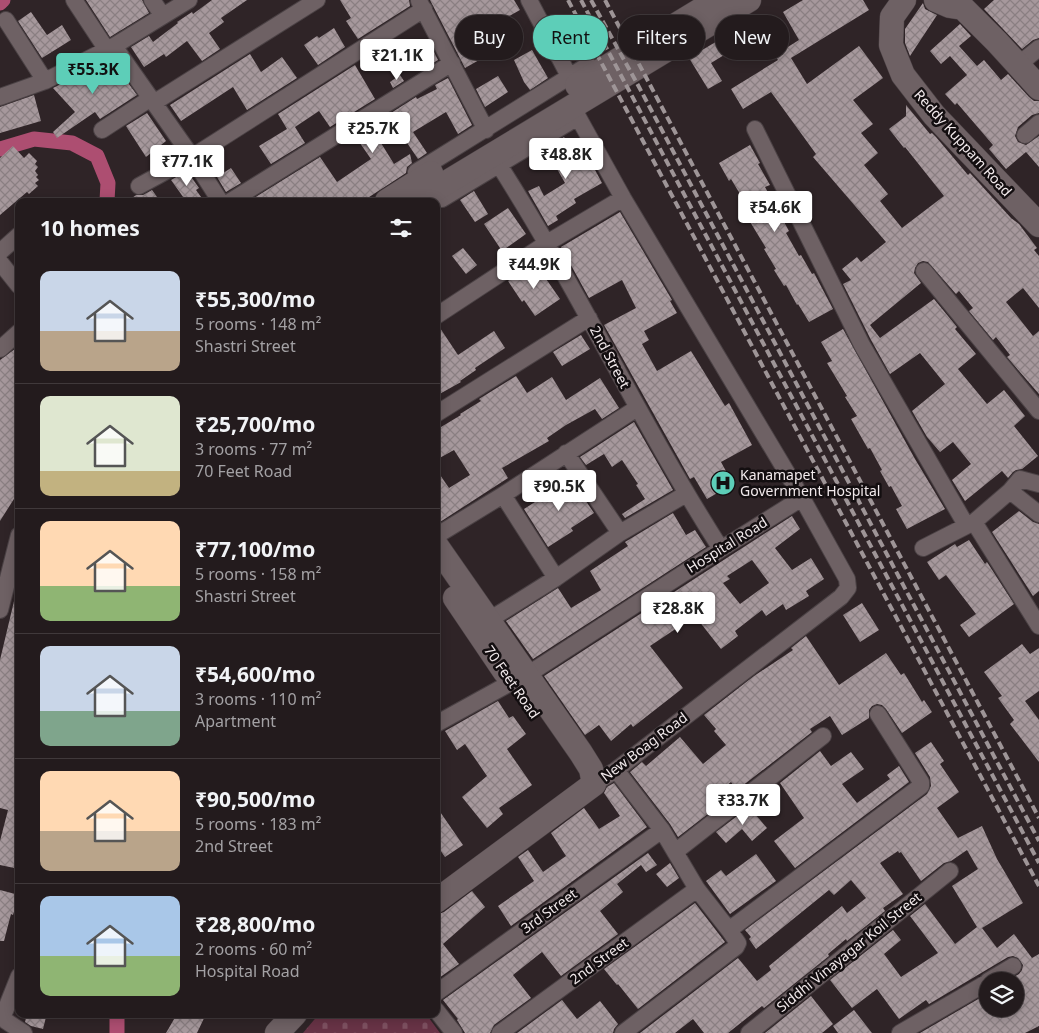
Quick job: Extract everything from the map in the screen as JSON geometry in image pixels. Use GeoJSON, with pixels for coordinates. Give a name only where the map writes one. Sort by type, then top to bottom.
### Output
{"type":"FeatureCollection","features":[{"type":"Feature","properties":{"kind":"main road"},"geometry":{"type":"LineString","coordinates":[[415,192],[717,0]]}},
{"type":"Feature","properties":{"kind":"main road"},"geometry":{"type":"LineString","coordinates":[[396,198],[415,192],[749,0]]}},
{"type":"Feature","properties":{"kind":"main road","name":"Reddy Kuppam Road"},"geometry":{"type":"LineString","coordinates":[[904,0],[892,17],[891,45],[903,75],[934,115],[1039,225]]}},
{"type":"Feature","properties":{"kind":"main road"},"geometry":{"type":"LineString","coordinates":[[947,2],[963,8],[1039,88]]}},
{"type":"Feature","properties":{"kind":"main road"},"geometry":{"type":"LineString","coordinates":[[440,552],[482,625]]}},
{"type":"Feature","properties":{"kind":"main road","name":"70 Feet Road"},"geometry":{"type":"LineString","coordinates":[[440,575],[482,625],[520,679],[580,780],[594,784]]}},
{"type":"Feature","properties":{"kind":"main road","name":"New Boag Road"},"geometry":{"type":"LineString","coordinates":[[440,899],[594,784]]}},
{"type":"Feature","properties":{"kind":"street"},"geometry":{"type":"LineString","coordinates":[[74,0],[153,100],[218,198]]}},
{"type":"Feature","properties":{"kind":"street"},"geometry":{"type":"LineString","coordinates":[[152,0],[163,16]]}},
{"type":"Feature","properties":{"kind":"street"},"geometry":{"type":"LineString","coordinates":[[0,97],[45,81],[111,48],[189,0]]}},
{"type":"Feature","properties":{"kind":"street"},"geometry":{"type":"LineString","coordinates":[[102,130],[316,0]]}},
{"type":"Feature","properties":{"kind":"street"},"geometry":{"type":"LineString","coordinates":[[529,0],[569,76]]}},
{"type":"Feature","properties":{"kind":"street"},"geometry":{"type":"LineString","coordinates":[[672,15],[697,0]]}},
{"type":"Feature","properties":{"kind":"street"},"geometry":{"type":"LineString","coordinates":[[139,186],[192,157],[421,5],[486,130]]}},
{"type":"Feature","properties":{"kind":"street"},"geometry":{"type":"LineString","coordinates":[[6,20],[45,81]]}},
{"type":"Feature","properties":{"kind":"street"},"geometry":{"type":"LineString","coordinates":[[1018,66],[1039,48]]}},
{"type":"Feature","properties":{"kind":"street"},"geometry":{"type":"LineString","coordinates":[[415,192],[414,174],[594,62]]}},
{"type":"Feature","properties":{"kind":"street"},"geometry":{"type":"LineString","coordinates":[[237,198],[452,63]]}},
{"type":"Feature","properties":{"kind":"street"},"geometry":{"type":"LineString","coordinates":[[440,200],[578,117],[623,198],[802,498]]}},
{"type":"Feature","properties":{"kind":"street"},"geometry":{"type":"LineString","coordinates":[[1025,135],[1039,123]]}},
{"type":"Feature","properties":{"kind":"street"},"geometry":{"type":"LineString","coordinates":[[755,128],[862,345],[970,524],[1034,608],[1039,626]]}},
{"type":"Feature","properties":{"kind":"street","name":"2nd Street"},"geometry":{"type":"LineString","coordinates":[[499,165],[547,243],[686,494],[721,549]]}},
{"type":"Feature","properties":{"kind":"street"},"geometry":{"type":"LineString","coordinates":[[440,313],[547,243],[623,198]]}},
{"type":"Feature","properties":{"kind":"street"},"geometry":{"type":"LineString","coordinates":[[0,252],[15,239]]}},
{"type":"Feature","properties":{"kind":"street"},"geometry":{"type":"LineString","coordinates":[[0,262],[15,281]]}},
{"type":"Feature","properties":{"kind":"street"},"geometry":{"type":"LineString","coordinates":[[924,271],[1039,411]]}},
{"type":"Feature","properties":{"kind":"street"},"geometry":{"type":"LineString","coordinates":[[440,411],[589,318]]}},
{"type":"Feature","properties":{"kind":"street"},"geometry":{"type":"LineString","coordinates":[[0,349],[15,336]]}},
{"type":"Feature","properties":{"kind":"street"},"geometry":{"type":"LineString","coordinates":[[440,534],[637,408]]}},
{"type":"Feature","properties":{"kind":"street"},"geometry":{"type":"LineString","coordinates":[[566,453],[620,533]]}},
{"type":"Feature","properties":{"kind":"street"},"geometry":{"type":"LineString","coordinates":[[923,548],[970,524],[1010,491],[1020,479],[1039,484]]}},
{"type":"Feature","properties":{"kind":"street"},"geometry":{"type":"LineString","coordinates":[[1010,491],[1039,514]]}},
{"type":"Feature","properties":{"kind":"street"},"geometry":{"type":"LineString","coordinates":[[482,625],[556,578],[620,533],[686,494]]}},
{"type":"Feature","properties":{"kind":"street"},"geometry":{"type":"LineString","coordinates":[[503,495],[556,578]]}},
{"type":"Feature","properties":{"kind":"street","name":"Hospital Road"},"geometry":{"type":"LineString","coordinates":[[440,722],[520,679],[802,498]]}},
{"type":"Feature","properties":{"kind":"street","name":"New Boag Road"},"geometry":{"type":"LineString","coordinates":[[594,784],[616,770],[841,597],[848,588],[845,574],[802,498]]}},
{"type":"Feature","properties":{"kind":"street"},"geometry":{"type":"LineString","coordinates":[[0,610],[15,550]]}},
{"type":"Feature","properties":{"kind":"street"},"geometry":{"type":"LineString","coordinates":[[729,930],[921,786],[920,780],[878,714]]}},
{"type":"Feature","properties":{"kind":"street"},"geometry":{"type":"LineString","coordinates":[[675,852],[823,736]]}},
{"type":"Feature","properties":{"kind":"street"},"geometry":{"type":"LineString","coordinates":[[616,770],[662,830],[698,889],[738,942],[736,947],[623,1033]]}},
{"type":"Feature","properties":{"kind":"street","name":"3rd Street"},"geometry":{"type":"LineString","coordinates":[[440,990],[662,830]]}},
{"type":"Feature","properties":{"kind":"street","name":"Siddhi Vinayagar Koil Street"},"geometry":{"type":"LineString","coordinates":[[749,1033],[950,871]]}},
{"type":"Feature","properties":{"kind":"street","name":"2nd Street"},"geometry":{"type":"LineString","coordinates":[[500,1033],[698,889]]}},
{"type":"Feature","properties":{"kind":"street"},"geometry":{"type":"LineString","coordinates":[[1003,972],[1013,966]]}},
{"type":"Feature","properties":{"kind":"street"},"geometry":{"type":"LineString","coordinates":[[15,986],[3,1016],[24,1033]]}},
{"type":"Feature","properties":{"kind":"street"},"geometry":{"type":"LineString","coordinates":[[900,1033],[979,986]]}},
{"type":"Feature","properties":{"kind":"street"},"geometry":{"type":"LineString","coordinates":[[440,1015],[454,1033]]}},
{"type":"Feature","properties":{"kind":"green space"},"geometry":{"type":"Polygon","coordinates":[[[316,1018],[429,1018],[440,1033],[303,1033],[316,1018]]]}},
{"type":"Feature","properties":{"kind":"building"},"geometry":{"type":"Polygon","coordinates":[[[86,0],[142,0],[149,13],[110,37],[86,0]]]}},
{"type":"Feature","properties":{"kind":"building"},"geometry":{"type":"Polygon","coordinates":[[[212,0],[247,0],[221,18],[224,22],[209,33],[220,49],[202,61],[187,41],[166,57],[164,54],[144,67],[131,47],[149,36],[153,42],[177,22],[192,12],[193,14],[212,0]]]}},
{"type":"Feature","properties":{"kind":"building"},"geometry":{"type":"Polygon","coordinates":[[[340,0],[409,0],[410,6],[358,39],[346,21],[351,18],[340,0]]]}},
{"type":"Feature","properties":{"kind":"building"},"geometry":{"type":"Polygon","coordinates":[[[430,0],[514,0],[520,10],[511,15],[455,15],[455,49],[430,0]]]}},
{"type":"Feature","properties":{"kind":"building"},"geometry":{"type":"Polygon","coordinates":[[[803,0],[863,0],[869,10],[791,58],[807,84],[859,46],[883,78],[853,100],[873,124],[861,133],[878,153],[864,165],[888,194],[880,201],[902,228],[944,196],[889,129],[906,116],[906,105],[968,175],[970,173],[1011,218],[1019,224],[1037,248],[1034,250],[1039,256],[1039,308],[1023,288],[1006,302],[1033,336],[1039,331],[1039,394],[1007,357],[1010,355],[996,337],[993,340],[969,311],[973,308],[959,291],[956,294],[928,262],[918,263],[915,268],[914,273],[921,283],[870,325],[880,338],[934,299],[957,327],[955,329],[976,354],[958,369],[987,404],[1004,390],[1025,416],[1014,426],[1038,456],[1022,469],[1013,472],[1008,478],[1002,471],[965,501],[952,480],[971,464],[953,442],[940,452],[927,437],[912,411],[945,384],[920,353],[890,374],[843,284],[851,280],[842,269],[857,257],[861,262],[886,242],[813,157],[816,154],[771,92],[743,109],[731,89],[778,60],[789,60],[789,46],[799,40],[789,22],[789,15],[785,15],[783,12],[803,0]]]}},
{"type":"Feature","properties":{"kind":"building"},"geometry":{"type":"Polygon","coordinates":[[[994,0],[1039,0],[1039,38],[1033,40],[1022,49],[984,9],[994,0]]]}},
{"type":"Feature","properties":{"kind":"building"},"geometry":{"type":"Polygon","coordinates":[[[923,3],[925,9],[937,15],[910,56],[905,43],[905,29],[923,3]]]}},
{"type":"Feature","properties":{"kind":"building"},"geometry":{"type":"Polygon","coordinates":[[[31,12],[47,35],[62,25],[71,40],[42,58],[18,21],[31,12]]]}},
{"type":"Feature","properties":{"kind":"building"},"geometry":{"type":"Polygon","coordinates":[[[960,24],[971,36],[959,46],[977,66],[984,60],[1001,80],[1008,74],[1029,97],[1034,101],[1039,101],[1039,113],[1032,115],[1018,127],[1015,136],[1018,142],[1026,145],[1039,136],[1039,167],[1026,152],[1006,169],[989,149],[993,145],[957,103],[955,105],[945,94],[967,75],[950,56],[941,64],[930,51],[960,24]]]}},
{"type":"Feature","properties":{"kind":"building"},"geometry":{"type":"Polygon","coordinates":[[[334,28],[345,47],[318,65],[304,45],[334,28]]]}},
{"type":"Feature","properties":{"kind":"building"},"geometry":{"type":"Polygon","coordinates":[[[429,42],[438,60],[425,68],[415,51],[429,42]]]}},
{"type":"Feature","properties":{"kind":"building"},"geometry":{"type":"Polygon","coordinates":[[[715,42],[716,60],[711,63],[722,81],[708,89],[690,60],[705,60],[705,48],[715,42]]]}},
{"type":"Feature","properties":{"kind":"building"},"geometry":{"type":"Polygon","coordinates":[[[532,50],[533,60],[538,60],[548,78],[530,90],[524,82],[514,60],[523,60],[523,55],[532,50]]]}},
{"type":"Feature","properties":{"kind":"building"},"geometry":{"type":"Polygon","coordinates":[[[250,54],[261,72],[282,57],[297,78],[247,110],[233,87],[181,121],[170,105],[250,54]]]}},
{"type":"Feature","properties":{"kind":"building"},"geometry":{"type":"Polygon","coordinates":[[[461,60],[479,60],[465,68],[461,60]]]}},
{"type":"Feature","properties":{"kind":"building"},"geometry":{"type":"Polygon","coordinates":[[[106,61],[119,79],[123,76],[137,95],[100,119],[95,112],[57,138],[53,132],[75,112],[53,88],[106,61]]]}},
{"type":"Feature","properties":{"kind":"building"},"geometry":{"type":"Polygon","coordinates":[[[355,65],[375,99],[330,127],[319,111],[295,127],[305,143],[271,164],[259,146],[287,129],[278,114],[355,65]]]}},
{"type":"Feature","properties":{"kind":"building"},"geometry":{"type":"Polygon","coordinates":[[[400,75],[404,81],[393,88],[390,82],[400,75]]]}},
{"type":"Feature","properties":{"kind":"building"},"geometry":{"type":"Polygon","coordinates":[[[498,76],[508,92],[485,107],[476,89],[498,76]]]}},
{"type":"Feature","properties":{"kind":"building"},"geometry":{"type":"Polygon","coordinates":[[[448,78],[472,125],[458,134],[446,112],[413,132],[427,153],[418,159],[399,131],[381,143],[394,164],[410,154],[412,163],[407,167],[406,173],[368,198],[254,198],[320,157],[337,182],[371,159],[355,136],[416,97],[417,99],[437,89],[435,85],[448,78]]]}},
{"type":"Feature","properties":{"kind":"building"},"geometry":{"type":"Polygon","coordinates":[[[34,95],[41,121],[0,133],[0,107],[34,95]]]}},
{"type":"Feature","properties":{"kind":"building"},"geometry":{"type":"Polygon","coordinates":[[[147,113],[166,141],[146,157],[126,126],[147,113]]]}},
{"type":"Feature","properties":{"kind":"building"},"geometry":{"type":"Polygon","coordinates":[[[564,137],[568,143],[578,138],[602,183],[574,199],[576,203],[556,216],[558,220],[548,226],[528,191],[539,186],[544,196],[565,183],[553,162],[556,161],[547,147],[564,137]]]}},
{"type":"Feature","properties":{"kind":"building"},"geometry":{"type":"Polygon","coordinates":[[[750,145],[770,185],[765,187],[789,231],[786,233],[799,256],[801,255],[812,274],[814,273],[833,309],[809,322],[786,285],[784,286],[774,270],[776,269],[764,249],[766,248],[741,207],[746,204],[731,179],[729,181],[719,163],[750,145]]]}},
{"type":"Feature","properties":{"kind":"building"},"geometry":{"type":"Polygon","coordinates":[[[13,146],[24,158],[29,153],[37,161],[35,164],[38,167],[35,171],[38,175],[36,177],[39,180],[35,183],[38,186],[29,194],[27,192],[20,198],[15,198],[15,202],[0,215],[0,158],[13,146]]]}},
{"type":"Feature","properties":{"kind":"building"},"geometry":{"type":"Polygon","coordinates":[[[231,168],[241,183],[226,192],[217,177],[231,168]]]}},
{"type":"Feature","properties":{"kind":"building"},"geometry":{"type":"Polygon","coordinates":[[[187,171],[199,188],[196,190],[202,198],[184,198],[171,180],[187,171]]]}},
{"type":"Feature","properties":{"kind":"building"},"geometry":{"type":"Polygon","coordinates":[[[152,190],[158,198],[132,198],[136,195],[143,195],[152,190]]]}},
{"type":"Feature","properties":{"kind":"building"},"geometry":{"type":"Polygon","coordinates":[[[474,191],[488,214],[475,222],[460,200],[474,191]]]}},
{"type":"Feature","properties":{"kind":"building"},"geometry":{"type":"Polygon","coordinates":[[[508,208],[526,234],[502,251],[484,224],[508,208]]]}},
{"type":"Feature","properties":{"kind":"building"},"geometry":{"type":"Polygon","coordinates":[[[620,212],[672,300],[670,301],[677,313],[644,331],[649,340],[642,344],[657,371],[691,351],[725,406],[729,403],[752,445],[721,462],[733,484],[707,499],[694,477],[690,479],[604,325],[636,308],[622,280],[589,298],[561,247],[620,212]]]}},
{"type":"Feature","properties":{"kind":"building"},"geometry":{"type":"Polygon","coordinates":[[[463,248],[477,265],[466,274],[452,256],[463,248]]]}},
{"type":"Feature","properties":{"kind":"building"},"geometry":{"type":"Polygon","coordinates":[[[535,263],[560,299],[535,316],[524,300],[522,302],[508,281],[535,263]]]}},
{"type":"Feature","properties":{"kind":"building"},"geometry":{"type":"Polygon","coordinates":[[[440,328],[458,355],[494,331],[505,348],[475,368],[476,370],[461,382],[440,394],[440,328]]]}},
{"type":"Feature","properties":{"kind":"building"},"geometry":{"type":"Polygon","coordinates":[[[843,329],[945,509],[907,529],[896,509],[902,506],[880,471],[882,470],[870,448],[868,449],[851,419],[857,416],[827,363],[832,361],[821,342],[843,329]]]}},
{"type":"Feature","properties":{"kind":"building"},"geometry":{"type":"Polygon","coordinates":[[[581,335],[590,349],[562,366],[553,352],[581,335]]]}},
{"type":"Feature","properties":{"kind":"building"},"geometry":{"type":"Polygon","coordinates":[[[15,349],[15,497],[0,521],[0,360],[15,349]]]}},
{"type":"Feature","properties":{"kind":"building"},"geometry":{"type":"Polygon","coordinates":[[[516,376],[527,393],[552,377],[566,400],[600,378],[619,408],[602,419],[595,409],[566,425],[547,438],[549,441],[502,468],[508,478],[440,522],[440,475],[449,488],[470,475],[454,450],[440,458],[440,428],[481,401],[479,399],[516,376]]]}},
{"type":"Feature","properties":{"kind":"building"},"geometry":{"type":"Polygon","coordinates":[[[634,422],[673,490],[625,518],[622,514],[645,499],[636,485],[638,484],[622,460],[612,467],[604,454],[586,465],[580,457],[634,422]]]}},
{"type":"Feature","properties":{"kind":"building"},"geometry":{"type":"Polygon","coordinates":[[[571,479],[594,513],[571,528],[573,531],[548,547],[524,509],[571,479]]]}},
{"type":"Feature","properties":{"kind":"building"},"geometry":{"type":"Polygon","coordinates":[[[1019,511],[1033,522],[1039,524],[1039,591],[1033,596],[992,532],[1019,511]]]}},
{"type":"Feature","properties":{"kind":"building"},"geometry":{"type":"Polygon","coordinates":[[[673,513],[686,535],[695,530],[706,547],[533,659],[506,621],[558,588],[571,608],[601,590],[590,571],[628,546],[625,542],[673,513]]]}},
{"type":"Feature","properties":{"kind":"building"},"geometry":{"type":"Polygon","coordinates":[[[792,516],[800,529],[775,548],[792,570],[811,558],[824,579],[806,591],[809,596],[786,610],[783,604],[766,616],[762,610],[735,631],[738,636],[721,649],[695,616],[650,646],[683,688],[633,727],[631,724],[611,741],[599,725],[585,735],[544,676],[792,516]],[[752,560],[727,576],[730,579],[723,583],[740,604],[769,583],[752,560]]]}},
{"type":"Feature","properties":{"kind":"building"},"geometry":{"type":"Polygon","coordinates":[[[969,540],[985,564],[987,562],[1014,604],[969,637],[960,625],[976,614],[946,575],[939,580],[927,562],[955,544],[957,547],[969,540]]]}},
{"type":"Feature","properties":{"kind":"building"},"geometry":{"type":"Polygon","coordinates":[[[15,597],[15,868],[0,865],[0,841],[8,810],[0,808],[0,660],[15,597]]]}},
{"type":"Feature","properties":{"kind":"building"},"geometry":{"type":"Polygon","coordinates":[[[862,603],[879,630],[860,642],[843,615],[862,603]]]}},
{"type":"Feature","properties":{"kind":"building"},"geometry":{"type":"Polygon","coordinates":[[[806,636],[839,685],[886,653],[901,675],[904,673],[922,702],[924,700],[932,712],[902,733],[882,705],[872,706],[869,710],[869,718],[842,735],[830,716],[810,729],[812,732],[737,790],[731,782],[707,802],[713,810],[678,837],[630,772],[642,762],[646,766],[680,737],[703,764],[726,745],[704,715],[754,676],[793,650],[791,648],[806,636]]]}},
{"type":"Feature","properties":{"kind":"building"},"geometry":{"type":"Polygon","coordinates":[[[1022,644],[1030,654],[1039,648],[1039,691],[1025,701],[1039,720],[1039,762],[1010,724],[1014,720],[998,698],[1002,696],[984,672],[1022,644]]]}},
{"type":"Feature","properties":{"kind":"building"},"geometry":{"type":"Polygon","coordinates":[[[498,701],[509,718],[513,716],[526,734],[507,749],[532,785],[499,808],[503,814],[487,828],[462,797],[487,776],[465,744],[457,750],[445,731],[498,701]]]}},
{"type":"Feature","properties":{"kind":"building"},"geometry":{"type":"Polygon","coordinates":[[[931,742],[944,761],[940,764],[959,792],[937,808],[958,838],[982,826],[997,859],[1023,903],[982,928],[997,948],[1014,934],[1032,958],[1039,954],[1039,1026],[1025,1033],[920,1033],[979,999],[979,1017],[1024,1017],[1024,972],[1020,972],[1023,965],[1018,958],[1013,956],[983,972],[979,972],[979,974],[929,1004],[926,1000],[899,1019],[877,989],[852,1008],[830,980],[893,930],[901,940],[884,954],[901,977],[938,953],[910,916],[925,904],[955,944],[977,927],[952,886],[978,869],[967,850],[951,861],[944,863],[921,881],[901,852],[899,853],[898,851],[880,863],[903,894],[883,908],[885,911],[847,941],[846,939],[828,954],[829,956],[764,1008],[762,1006],[728,1033],[704,1033],[693,1019],[675,1033],[640,1033],[738,958],[757,981],[771,970],[769,966],[842,906],[847,913],[866,898],[851,880],[834,895],[829,890],[756,949],[749,939],[751,937],[745,930],[927,794],[931,786],[930,777],[915,753],[931,742]]]}},
{"type":"Feature","properties":{"kind":"building"},"geometry":{"type":"Polygon","coordinates":[[[820,751],[831,766],[851,752],[864,769],[842,784],[857,803],[890,779],[887,775],[899,766],[909,782],[795,868],[774,841],[804,818],[780,783],[820,751]]]}},
{"type":"Feature","properties":{"kind":"building"},"geometry":{"type":"Polygon","coordinates":[[[614,783],[647,827],[511,926],[498,906],[534,881],[518,857],[528,850],[543,872],[566,856],[551,833],[584,808],[599,829],[620,816],[604,793],[607,787],[614,783]]]}},
{"type":"Feature","properties":{"kind":"building"},"geometry":{"type":"Polygon","coordinates":[[[749,807],[767,828],[752,841],[742,829],[726,843],[716,832],[749,807]]]}},
{"type":"Feature","properties":{"kind":"building"},"geometry":{"type":"Polygon","coordinates":[[[440,812],[463,845],[445,857],[440,850],[440,812]]]}},
{"type":"Feature","properties":{"kind":"building"},"geometry":{"type":"Polygon","coordinates":[[[648,853],[657,865],[646,872],[641,865],[617,884],[623,892],[600,911],[618,934],[561,976],[542,952],[513,975],[531,998],[494,1025],[490,1033],[465,1033],[458,1019],[443,1000],[648,853]]]}},
{"type":"Feature","properties":{"kind":"building"},"geometry":{"type":"Polygon","coordinates":[[[756,854],[776,881],[730,914],[706,881],[721,870],[726,876],[756,854]]]}},
{"type":"Feature","properties":{"kind":"building"},"geometry":{"type":"Polygon","coordinates":[[[670,863],[679,878],[667,887],[656,874],[670,863]]]}},
{"type":"Feature","properties":{"kind":"building"},"geometry":{"type":"Polygon","coordinates":[[[0,890],[15,894],[15,908],[13,915],[11,914],[4,941],[0,941],[0,890]]]}},
{"type":"Feature","properties":{"kind":"building"},"geometry":{"type":"Polygon","coordinates":[[[472,891],[485,907],[443,944],[459,964],[440,977],[440,914],[472,891]]]}},
{"type":"Feature","properties":{"kind":"building"},"geometry":{"type":"Polygon","coordinates":[[[695,903],[725,942],[638,1009],[604,969],[695,903]]]}},
{"type":"Feature","properties":{"kind":"building"},"geometry":{"type":"Polygon","coordinates":[[[811,996],[833,1024],[822,1033],[765,1033],[811,996]]]}},
{"type":"Feature","properties":{"kind":"building"},"geometry":{"type":"Polygon","coordinates":[[[562,1000],[577,1019],[600,1001],[618,1024],[613,1033],[517,1033],[562,1000]]]}},
{"type":"Feature","properties":{"kind":"building"},"geometry":{"type":"Polygon","coordinates":[[[854,1010],[872,1033],[838,1033],[833,1026],[854,1010]]]}},
{"type":"Feature","properties":{"kind":"building"},"geometry":{"type":"Polygon","coordinates":[[[26,1018],[46,1018],[43,1029],[31,1026],[25,1022],[26,1018]]]}},
{"type":"Feature","properties":{"kind":"building"},"geometry":{"type":"Polygon","coordinates":[[[175,1018],[204,1018],[197,1033],[166,1033],[175,1018]]]}},
{"type":"Feature","properties":{"kind":"waterway"},"geometry":{"type":"LineString","coordinates":[[0,3],[3,0]]}},
{"type":"Feature","properties":{"kind":"waterway"},"geometry":{"type":"LineString","coordinates":[[0,149],[34,139],[72,143],[97,156],[108,183],[107,198]]}},
{"type":"Feature","properties":{"kind":"waterway"},"geometry":{"type":"LineString","coordinates":[[117,1018],[117,1033]]}},
{"type":"Feature","properties":{"kind":"railway"},"geometry":{"type":"LineString","coordinates":[[568,0],[1039,886]]}},
{"type":"Feature","properties":{"kind":"railway"},"geometry":{"type":"LineString","coordinates":[[581,0],[1039,863]]}},
{"type":"Feature","properties":{"kind":"railway"},"geometry":{"type":"LineString","coordinates":[[591,0],[1039,841]]}},
{"type":"Feature","properties":{"kind":"railway"},"geometry":{"type":"LineString","coordinates":[[605,0],[1039,818]]}},
{"type":"Feature","properties":{"kind":"place","name":"Kanamapet Government Hospital"},"geometry":{"type":"Point","coordinates":[723,483]}}]}
